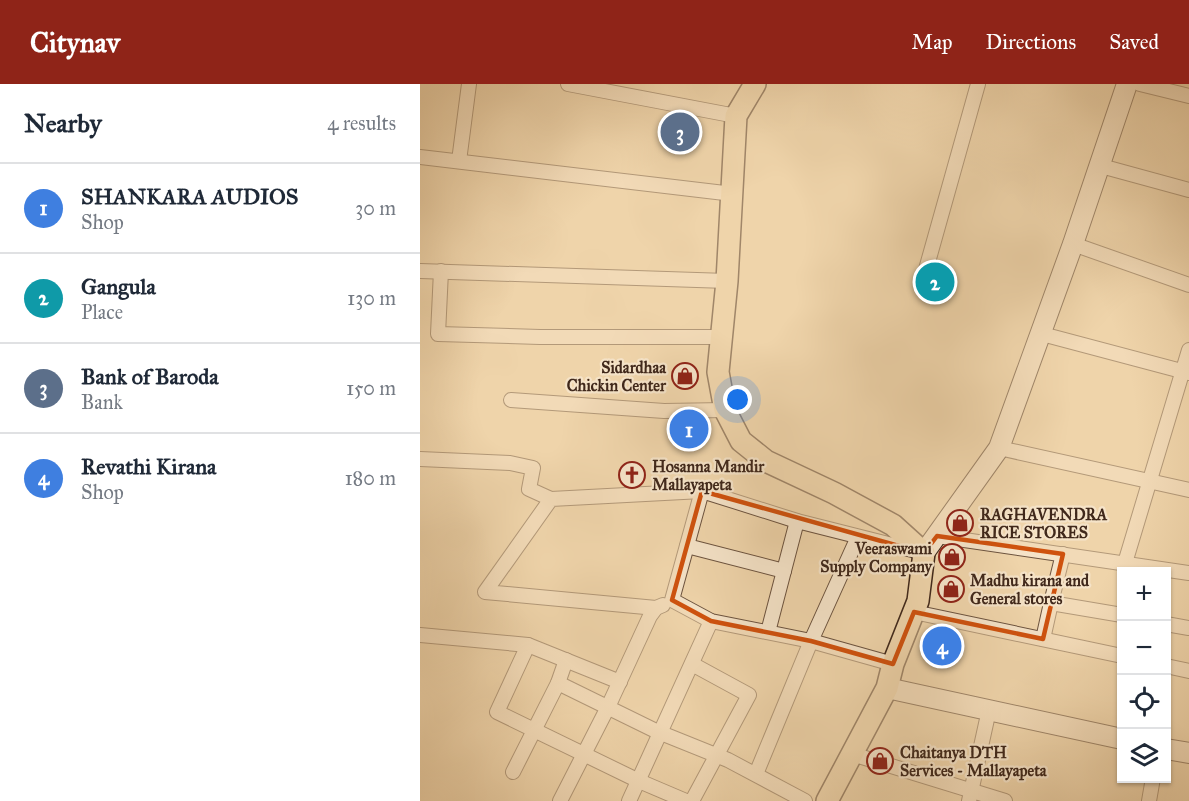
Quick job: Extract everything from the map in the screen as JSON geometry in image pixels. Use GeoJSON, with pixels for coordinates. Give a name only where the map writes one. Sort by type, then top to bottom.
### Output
{"type":"FeatureCollection","features":[{"type":"Feature","properties":{"kind":"main road"},"geometry":{"type":"LineString","coordinates":[[755,84],[736,116],[727,281],[718,372],[725,410],[741,441],[766,461],[834,493],[893,525],[924,553]]}},
{"type":"Feature","properties":{"kind":"main road"},"geometry":{"type":"LineString","coordinates":[[827,801],[887,688],[893,664],[918,600],[924,553],[999,448],[1101,166],[1127,84]]}},
{"type":"Feature","properties":{"kind":"main road"},"geometry":{"type":"LineString","coordinates":[[887,688],[1117,738]]}},
{"type":"Feature","properties":{"kind":"main road"},"geometry":{"type":"LineString","coordinates":[[1171,750],[1189,753]]}},
{"type":"Feature","properties":{"kind":"street"},"geometry":{"type":"LineString","coordinates":[[459,161],[469,84]]}},
{"type":"Feature","properties":{"kind":"street"},"geometry":{"type":"LineString","coordinates":[[568,84],[736,116]]}},
{"type":"Feature","properties":{"kind":"street"},"geometry":{"type":"LineString","coordinates":[[923,280],[978,84]]}},
{"type":"Feature","properties":{"kind":"street"},"geometry":{"type":"LineString","coordinates":[[1140,84],[1189,96]]}},
{"type":"Feature","properties":{"kind":"street"},"geometry":{"type":"LineString","coordinates":[[420,157],[733,194]]}},
{"type":"Feature","properties":{"kind":"street"},"geometry":{"type":"LineString","coordinates":[[1101,166],[1189,190]]}},
{"type":"Feature","properties":{"kind":"street"},"geometry":{"type":"LineString","coordinates":[[1073,244],[1189,285]]}},
{"type":"Feature","properties":{"kind":"street"},"geometry":{"type":"LineString","coordinates":[[420,271],[727,281]]}},
{"type":"Feature","properties":{"kind":"street"},"geometry":{"type":"LineString","coordinates":[[441,271],[438,333],[540,337],[722,337]]}},
{"type":"Feature","properties":{"kind":"street"},"geometry":{"type":"LineString","coordinates":[[1042,333],[1186,372]]}},
{"type":"Feature","properties":{"kind":"street"},"geometry":{"type":"LineString","coordinates":[[1125,563],[1186,372],[1189,350]]}},
{"type":"Feature","properties":{"kind":"street"},"geometry":{"type":"LineString","coordinates":[[511,400],[664,411],[725,410]]}},
{"type":"Feature","properties":{"kind":"street"},"geometry":{"type":"LineString","coordinates":[[999,448],[1189,490]]}},
{"type":"Feature","properties":{"kind":"street"},"geometry":{"type":"LineString","coordinates":[[420,459],[510,463],[533,468],[529,489],[551,499],[702,491],[797,521],[924,553]]}},
{"type":"Feature","properties":{"kind":"street"},"geometry":{"type":"LineString","coordinates":[[560,801],[608,707],[650,616],[656,608],[672,600],[702,491]]}},
{"type":"Feature","properties":{"kind":"street"},"geometry":{"type":"LineString","coordinates":[[551,499],[485,592],[656,608]]}},
{"type":"Feature","properties":{"kind":"street"},"geometry":{"type":"LineString","coordinates":[[768,632],[797,521]]}},
{"type":"Feature","properties":{"kind":"street"},"geometry":{"type":"LineString","coordinates":[[937,536],[1189,573]]}},
{"type":"Feature","properties":{"kind":"street"},"geometry":{"type":"LineString","coordinates":[[756,774],[811,641],[858,537]]}},
{"type":"Feature","properties":{"kind":"street"},"geometry":{"type":"LineString","coordinates":[[687,546],[784,571]]}},
{"type":"Feature","properties":{"kind":"street"},"geometry":{"type":"LineString","coordinates":[[1043,639],[1063,554]]}},
{"type":"Feature","properties":{"kind":"street"},"geometry":{"type":"LineString","coordinates":[[672,600],[711,621],[811,641],[893,664]]}},
{"type":"Feature","properties":{"kind":"street"},"geometry":{"type":"LineString","coordinates":[[1051,603],[1117,614]]}},
{"type":"Feature","properties":{"kind":"street"},"geometry":{"type":"LineString","coordinates":[[914,612],[1117,655]]}},
{"type":"Feature","properties":{"kind":"street"},"geometry":{"type":"LineString","coordinates":[[629,801],[711,621]]}},
{"type":"Feature","properties":{"kind":"street"},"geometry":{"type":"LineString","coordinates":[[1171,625],[1189,628]]}},
{"type":"Feature","properties":{"kind":"street"},"geometry":{"type":"LineString","coordinates":[[420,635],[528,645],[620,682]]}},
{"type":"Feature","properties":{"kind":"street"},"geometry":{"type":"LineString","coordinates":[[528,645],[497,712],[639,781],[687,801]]}},
{"type":"Feature","properties":{"kind":"street"},"geometry":{"type":"LineString","coordinates":[[513,772],[558,683],[566,660]]}},
{"type":"Feature","properties":{"kind":"street"},"geometry":{"type":"LineString","coordinates":[[692,664],[749,695],[692,801]]}},
{"type":"Feature","properties":{"kind":"street"},"geometry":{"type":"LineString","coordinates":[[1171,667],[1189,671]]}},
{"type":"Feature","properties":{"kind":"street"},"geometry":{"type":"LineString","coordinates":[[558,683],[661,733],[756,774],[805,801]]}},
{"type":"Feature","properties":{"kind":"street"},"geometry":{"type":"LineString","coordinates":[[970,796],[989,710]]}},
{"type":"Feature","properties":{"kind":"street"},"geometry":{"type":"LineString","coordinates":[[852,754],[970,796],[1005,801]]}},
{"type":"Feature","properties":{"kind":"street"},"geometry":{"type":"LineString","coordinates":[[1149,801],[1152,783]]}},
{"type":"Feature","properties":{"kind":"highlighted area"},"geometry":{"type":"Polygon","coordinates":[[[702,491],[924,553],[937,536],[1063,554],[1043,639],[914,612],[893,664],[811,641],[711,621],[672,600],[702,491]]]}},
{"type":"Feature","properties":{"kind":"place","name":"Bank of Baroda"},"geometry":{"type":"Point","coordinates":[680,132]}},
{"type":"Feature","properties":{"kind":"place","name":"Gangula"},"geometry":{"type":"Point","coordinates":[935,282]}},
{"type":"Feature","properties":{"kind":"place","name":"Sidardhaa Chickin Center"},"geometry":{"type":"Point","coordinates":[685,376]}},
{"type":"Feature","properties":{"kind":"place","name":"SHANKARA AUDIOS"},"geometry":{"type":"Point","coordinates":[689,429]}},
{"type":"Feature","properties":{"kind":"place","name":"Hosanna Mandir Mallayapeta"},"geometry":{"type":"Point","coordinates":[632,475]}},
{"type":"Feature","properties":{"kind":"place","name":"RAGHAVENDRA RICE STORES"},"geometry":{"type":"Point","coordinates":[960,523]}},
{"type":"Feature","properties":{"kind":"place","name":"Veeraswami Supply Company"},"geometry":{"type":"Point","coordinates":[952,557]}},
{"type":"Feature","properties":{"kind":"place","name":"Madhu kirana and General stores"},"geometry":{"type":"Point","coordinates":[951,589]}},
{"type":"Feature","properties":{"kind":"place","name":"Revathi Kirana"},"geometry":{"type":"Point","coordinates":[942,646]}},
{"type":"Feature","properties":{"kind":"place","name":"Chaitanya DTH Services - Mallayapeta"},"geometry":{"type":"Point","coordinates":[880,761]}}]}
